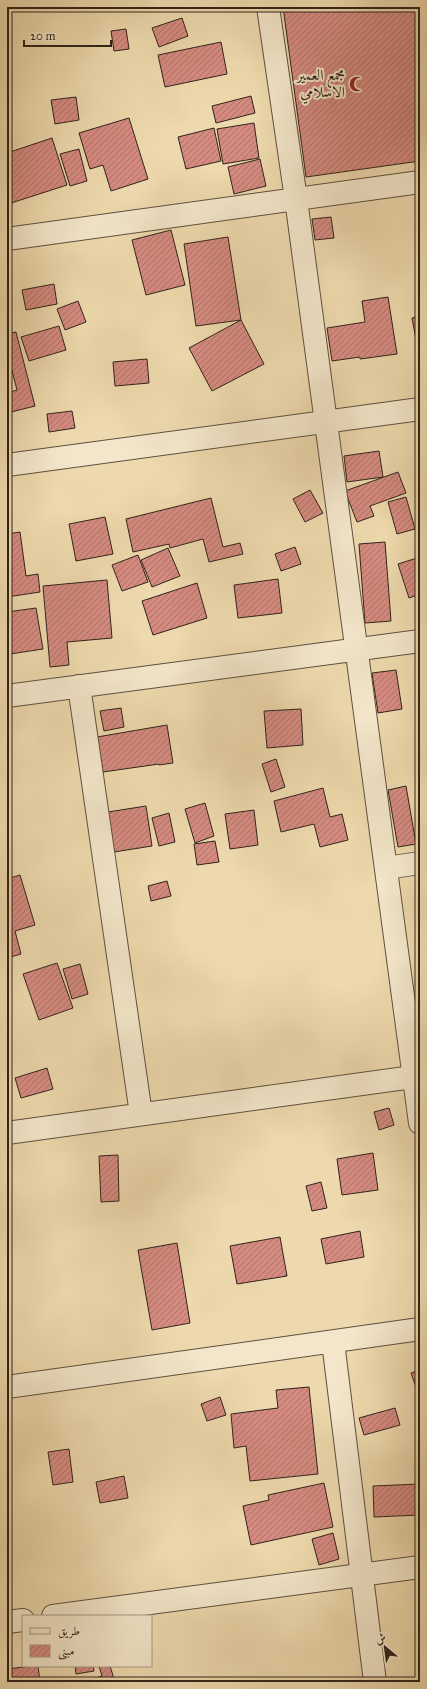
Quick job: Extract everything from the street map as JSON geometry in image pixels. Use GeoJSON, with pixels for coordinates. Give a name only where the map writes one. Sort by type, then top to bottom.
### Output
{"type":"FeatureCollection","features":[{"type":"Feature","properties":{"kind":"street"},"geometry":{"type":"LineString","coordinates":[[268,7],[296,199],[386,868],[417,1076],[420,1122]]}},
{"type":"Feature","properties":{"kind":"street"},"geometry":{"type":"LineString","coordinates":[[7,239],[420,182]]}},
{"type":"Feature","properties":{"kind":"street"},"geometry":{"type":"LineString","coordinates":[[7,465],[420,409]]}},
{"type":"Feature","properties":{"kind":"street"},"geometry":{"type":"LineString","coordinates":[[7,696],[420,641]]}},
{"type":"Feature","properties":{"kind":"street"},"geometry":{"type":"LineString","coordinates":[[80,686],[140,1114]]}},
{"type":"Feature","properties":{"kind":"street"},"geometry":{"type":"LineString","coordinates":[[386,868],[420,863]]}},
{"type":"Feature","properties":{"kind":"street"},"geometry":{"type":"LineString","coordinates":[[7,1133],[417,1076]]}},
{"type":"Feature","properties":{"kind":"street"},"geometry":{"type":"LineString","coordinates":[[7,1387],[420,1329]]}},
{"type":"Feature","properties":{"kind":"street"},"geometry":{"type":"LineString","coordinates":[[333,1342],[374,1682]]}},
{"type":"Feature","properties":{"kind":"street"},"geometry":{"type":"LineString","coordinates":[[60,1615],[420,1567]]}},
{"type":"Feature","properties":{"kind":"street"},"geometry":{"type":"LineString","coordinates":[[7,1622],[22,1620]]}},
{"type":"Feature","properties":{"kind":"building","name":"مجمع العمير الاسلامي"},"geometry":{"type":"Polygon","coordinates":[[[283,7],[420,7],[420,161],[306,177],[283,7]]]}},
{"type":"Feature","properties":{"kind":"building"},"geometry":{"type":"Polygon","coordinates":[[[182,18],[188,36],[159,47],[152,28],[182,18]]]}},
{"type":"Feature","properties":{"kind":"building"},"geometry":{"type":"Polygon","coordinates":[[[126,29],[129,49],[114,51],[111,31],[126,29]]]}},
{"type":"Feature","properties":{"kind":"building"},"geometry":{"type":"Polygon","coordinates":[[[221,42],[227,74],[165,87],[158,55],[221,42]]]}},
{"type":"Feature","properties":{"kind":"building"},"geometry":{"type":"Polygon","coordinates":[[[251,96],[255,113],[216,123],[212,106],[251,96]]]}},
{"type":"Feature","properties":{"kind":"building"},"geometry":{"type":"Polygon","coordinates":[[[76,97],[79,120],[55,124],[51,100],[76,97]]]}},
{"type":"Feature","properties":{"kind":"building"},"geometry":{"type":"Polygon","coordinates":[[[129,118],[148,179],[111,191],[103,165],[90,169],[79,133],[129,118]]]}},
{"type":"Feature","properties":{"kind":"building"},"geometry":{"type":"Polygon","coordinates":[[[254,123],[259,158],[223,164],[217,129],[254,123]]]}},
{"type":"Feature","properties":{"kind":"building"},"geometry":{"type":"Polygon","coordinates":[[[214,128],[221,161],[186,169],[178,137],[214,128]]]}},
{"type":"Feature","properties":{"kind":"building"},"geometry":{"type":"Polygon","coordinates":[[[52,138],[67,185],[8,204],[7,153],[52,138]]]}},
{"type":"Feature","properties":{"kind":"building"},"geometry":{"type":"Polygon","coordinates":[[[79,149],[87,181],[70,186],[60,154],[79,149]]]}},
{"type":"Feature","properties":{"kind":"building"},"geometry":{"type":"Polygon","coordinates":[[[260,159],[266,186],[234,194],[228,167],[260,159]]]}},
{"type":"Feature","properties":{"kind":"building"},"geometry":{"type":"Polygon","coordinates":[[[331,217],[334,238],[315,240],[312,219],[331,217]]]}},
{"type":"Feature","properties":{"kind":"building"},"geometry":{"type":"Polygon","coordinates":[[[171,230],[185,285],[146,295],[132,240],[171,230]]]}},
{"type":"Feature","properties":{"kind":"building"},"geometry":{"type":"Polygon","coordinates":[[[228,237],[241,320],[196,326],[184,244],[228,237]]]}},
{"type":"Feature","properties":{"kind":"building"},"geometry":{"type":"Polygon","coordinates":[[[54,284],[57,304],[26,310],[22,290],[54,284]]]}},
{"type":"Feature","properties":{"kind":"building"},"geometry":{"type":"Polygon","coordinates":[[[388,297],[397,354],[332,361],[327,328],[365,322],[362,301],[388,297]]]}},
{"type":"Feature","properties":{"kind":"building"},"geometry":{"type":"Polygon","coordinates":[[[78,301],[86,322],[65,330],[57,309],[78,301]]]}},
{"type":"Feature","properties":{"kind":"building"},"geometry":{"type":"Polygon","coordinates":[[[420,316],[420,356],[419,356],[412,318],[420,316]]]}},
{"type":"Feature","properties":{"kind":"building"},"geometry":{"type":"Polygon","coordinates":[[[241,320],[264,364],[212,391],[189,348],[241,320]]]}},
{"type":"Feature","properties":{"kind":"building"},"geometry":{"type":"Polygon","coordinates":[[[59,326],[66,350],[29,361],[21,337],[59,326]]]}},
{"type":"Feature","properties":{"kind":"building"},"geometry":{"type":"Polygon","coordinates":[[[16,332],[35,406],[7,413],[7,393],[17,390],[7,351],[7,334],[16,332]]]}},
{"type":"Feature","properties":{"kind":"building"},"geometry":{"type":"Polygon","coordinates":[[[147,359],[149,383],[115,386],[113,362],[147,359]]]}},
{"type":"Feature","properties":{"kind":"building"},"geometry":{"type":"Polygon","coordinates":[[[72,411],[75,428],[49,432],[47,414],[72,411]]]}},
{"type":"Feature","properties":{"kind":"building"},"geometry":{"type":"Polygon","coordinates":[[[379,451],[383,477],[347,482],[344,456],[379,451]]]}},
{"type":"Feature","properties":{"kind":"building"},"geometry":{"type":"Polygon","coordinates":[[[398,472],[406,493],[370,506],[374,516],[357,522],[345,491],[398,472]]]}},
{"type":"Feature","properties":{"kind":"building"},"geometry":{"type":"Polygon","coordinates":[[[310,490],[323,513],[305,522],[293,499],[310,490]]]}},
{"type":"Feature","properties":{"kind":"building"},"geometry":{"type":"Polygon","coordinates":[[[406,497],[415,529],[397,534],[388,502],[406,497]]]}},
{"type":"Feature","properties":{"kind":"building"},"geometry":{"type":"Polygon","coordinates":[[[211,498],[223,547],[240,543],[243,554],[209,562],[203,539],[170,548],[169,544],[133,552],[126,519],[211,498]]]}},
{"type":"Feature","properties":{"kind":"building"},"geometry":{"type":"Polygon","coordinates":[[[105,517],[113,554],[76,561],[69,524],[105,517]]]}},
{"type":"Feature","properties":{"kind":"building"},"geometry":{"type":"Polygon","coordinates":[[[20,532],[26,576],[38,574],[40,592],[7,597],[7,534],[20,532]]]}},
{"type":"Feature","properties":{"kind":"building"},"geometry":{"type":"Polygon","coordinates":[[[385,542],[391,621],[365,623],[359,544],[385,542]]]}},
{"type":"Feature","properties":{"kind":"building"},"geometry":{"type":"Polygon","coordinates":[[[295,547],[301,564],[281,571],[275,554],[295,547]]]}},
{"type":"Feature","properties":{"kind":"building"},"geometry":{"type":"Polygon","coordinates":[[[168,548],[180,576],[152,587],[141,560],[168,548]]]}},
{"type":"Feature","properties":{"kind":"building"},"geometry":{"type":"Polygon","coordinates":[[[138,555],[148,582],[122,591],[112,565],[138,555]]]}},
{"type":"Feature","properties":{"kind":"building"},"geometry":{"type":"Polygon","coordinates":[[[420,557],[420,594],[409,598],[398,564],[420,557]]]}},
{"type":"Feature","properties":{"kind":"building"},"geometry":{"type":"Polygon","coordinates":[[[278,579],[282,613],[238,618],[234,585],[278,579]]]}},
{"type":"Feature","properties":{"kind":"building"},"geometry":{"type":"Polygon","coordinates":[[[107,580],[112,638],[67,642],[69,665],[50,667],[43,586],[107,580]]]}},
{"type":"Feature","properties":{"kind":"building"},"geometry":{"type":"Polygon","coordinates":[[[197,583],[207,618],[153,635],[142,601],[197,583]]]}},
{"type":"Feature","properties":{"kind":"building"},"geometry":{"type":"Polygon","coordinates":[[[36,608],[43,649],[10,654],[7,635],[7,612],[36,608]]]}},
{"type":"Feature","properties":{"kind":"building"},"geometry":{"type":"Polygon","coordinates":[[[396,670],[402,709],[378,713],[372,673],[396,670]]]}},
{"type":"Feature","properties":{"kind":"building"},"geometry":{"type":"Polygon","coordinates":[[[121,708],[124,727],[104,731],[100,711],[121,708]]]}},
{"type":"Feature","properties":{"kind":"building"},"geometry":{"type":"Polygon","coordinates":[[[301,709],[303,745],[267,748],[264,711],[301,709]]]}},
{"type":"Feature","properties":{"kind":"building"},"geometry":{"type":"Polygon","coordinates":[[[167,725],[173,763],[103,772],[97,737],[167,725]]]}},
{"type":"Feature","properties":{"kind":"building"},"geometry":{"type":"Polygon","coordinates":[[[276,759],[285,787],[271,792],[262,764],[276,759]]]}},
{"type":"Feature","properties":{"kind":"building"},"geometry":{"type":"Polygon","coordinates":[[[406,786],[416,844],[398,847],[388,790],[406,786]]]}},
{"type":"Feature","properties":{"kind":"building"},"geometry":{"type":"Polygon","coordinates":[[[323,788],[330,817],[342,814],[348,840],[320,847],[314,824],[281,832],[274,801],[323,788]]]}},
{"type":"Feature","properties":{"kind":"building"},"geometry":{"type":"Polygon","coordinates":[[[205,803],[214,836],[195,843],[185,809],[205,803]]]}},
{"type":"Feature","properties":{"kind":"building"},"geometry":{"type":"Polygon","coordinates":[[[146,806],[152,846],[114,852],[108,812],[146,806]]]}},
{"type":"Feature","properties":{"kind":"building"},"geometry":{"type":"Polygon","coordinates":[[[254,810],[258,845],[230,849],[225,814],[254,810]]]}},
{"type":"Feature","properties":{"kind":"building"},"geometry":{"type":"Polygon","coordinates":[[[169,813],[175,842],[159,846],[152,818],[169,813]]]}},
{"type":"Feature","properties":{"kind":"building"},"geometry":{"type":"Polygon","coordinates":[[[215,841],[219,862],[197,865],[194,844],[215,841]]]}},
{"type":"Feature","properties":{"kind":"building"},"geometry":{"type":"Polygon","coordinates":[[[20,875],[35,925],[15,931],[21,954],[7,958],[7,879],[20,875]]]}},
{"type":"Feature","properties":{"kind":"building"},"geometry":{"type":"Polygon","coordinates":[[[167,881],[171,896],[151,901],[148,886],[167,881]]]}},
{"type":"Feature","properties":{"kind":"building"},"geometry":{"type":"Polygon","coordinates":[[[57,963],[73,1008],[39,1020],[23,974],[57,963]]]}},
{"type":"Feature","properties":{"kind":"building"},"geometry":{"type":"Polygon","coordinates":[[[80,964],[88,994],[72,999],[63,969],[80,964]]]}},
{"type":"Feature","properties":{"kind":"building"},"geometry":{"type":"Polygon","coordinates":[[[47,1068],[53,1089],[21,1098],[15,1078],[47,1068]]]}},
{"type":"Feature","properties":{"kind":"building"},"geometry":{"type":"Polygon","coordinates":[[[389,1108],[394,1125],[379,1130],[374,1112],[389,1108]]]}},
{"type":"Feature","properties":{"kind":"building"},"geometry":{"type":"Polygon","coordinates":[[[373,1153],[378,1190],[342,1195],[337,1159],[373,1153]]]}},
{"type":"Feature","properties":{"kind":"building"},"geometry":{"type":"Polygon","coordinates":[[[118,1155],[119,1201],[101,1202],[99,1156],[118,1155]]]}},
{"type":"Feature","properties":{"kind":"building"},"geometry":{"type":"Polygon","coordinates":[[[321,1182],[327,1208],[312,1211],[306,1186],[321,1182]]]}},
{"type":"Feature","properties":{"kind":"building"},"geometry":{"type":"Polygon","coordinates":[[[360,1231],[364,1257],[326,1264],[321,1239],[360,1231]]]}},
{"type":"Feature","properties":{"kind":"building"},"geometry":{"type":"Polygon","coordinates":[[[280,1237],[287,1276],[237,1284],[230,1246],[280,1237]]]}},
{"type":"Feature","properties":{"kind":"building"},"geometry":{"type":"Polygon","coordinates":[[[177,1243],[190,1323],[152,1330],[138,1250],[177,1243]]]}},
{"type":"Feature","properties":{"kind":"building"},"geometry":{"type":"Polygon","coordinates":[[[420,1370],[420,1389],[417,1390],[411,1373],[420,1370]]]}},
{"type":"Feature","properties":{"kind":"building"},"geometry":{"type":"Polygon","coordinates":[[[309,1387],[318,1474],[250,1481],[246,1446],[234,1448],[231,1414],[278,1408],[276,1390],[309,1387]]]}},
{"type":"Feature","properties":{"kind":"building"},"geometry":{"type":"Polygon","coordinates":[[[220,1397],[226,1415],[207,1421],[201,1404],[220,1397]]]}},
{"type":"Feature","properties":{"kind":"building"},"geometry":{"type":"Polygon","coordinates":[[[395,1408],[400,1425],[364,1435],[359,1418],[395,1408]]]}},
{"type":"Feature","properties":{"kind":"building"},"geometry":{"type":"Polygon","coordinates":[[[69,1449],[73,1482],[53,1485],[48,1452],[69,1449]]]}},
{"type":"Feature","properties":{"kind":"building"},"geometry":{"type":"Polygon","coordinates":[[[124,1476],[128,1498],[100,1503],[96,1482],[124,1476]]]}},
{"type":"Feature","properties":{"kind":"building"},"geometry":{"type":"Polygon","coordinates":[[[324,1483],[333,1527],[251,1545],[243,1506],[269,1500],[268,1495],[324,1483]]]}},
{"type":"Feature","properties":{"kind":"building"},"geometry":{"type":"Polygon","coordinates":[[[420,1484],[420,1515],[374,1517],[373,1486],[420,1484]]]}},
{"type":"Feature","properties":{"kind":"building"},"geometry":{"type":"Polygon","coordinates":[[[333,1533],[339,1559],[319,1565],[312,1539],[333,1533]]]}},
{"type":"Feature","properties":{"kind":"building"},"geometry":{"type":"Polygon","coordinates":[[[38,1667],[40,1682],[7,1682],[7,1669],[38,1667]]]}},
{"type":"Feature","properties":{"kind":"building"},"geometry":{"type":"Polygon","coordinates":[[[75,1667],[93,1667],[94,1671],[76,1674],[75,1667]]]}},
{"type":"Feature","properties":{"kind":"building"},"geometry":{"type":"Polygon","coordinates":[[[99,1667],[110,1667],[115,1682],[84,1682],[102,1676],[99,1667]]]}},
{"type":"Feature","properties":{"kind":"place","name":"مجمع العمير الاسلامي"},"geometry":{"type":"Point","coordinates":[357,84]}}]}
